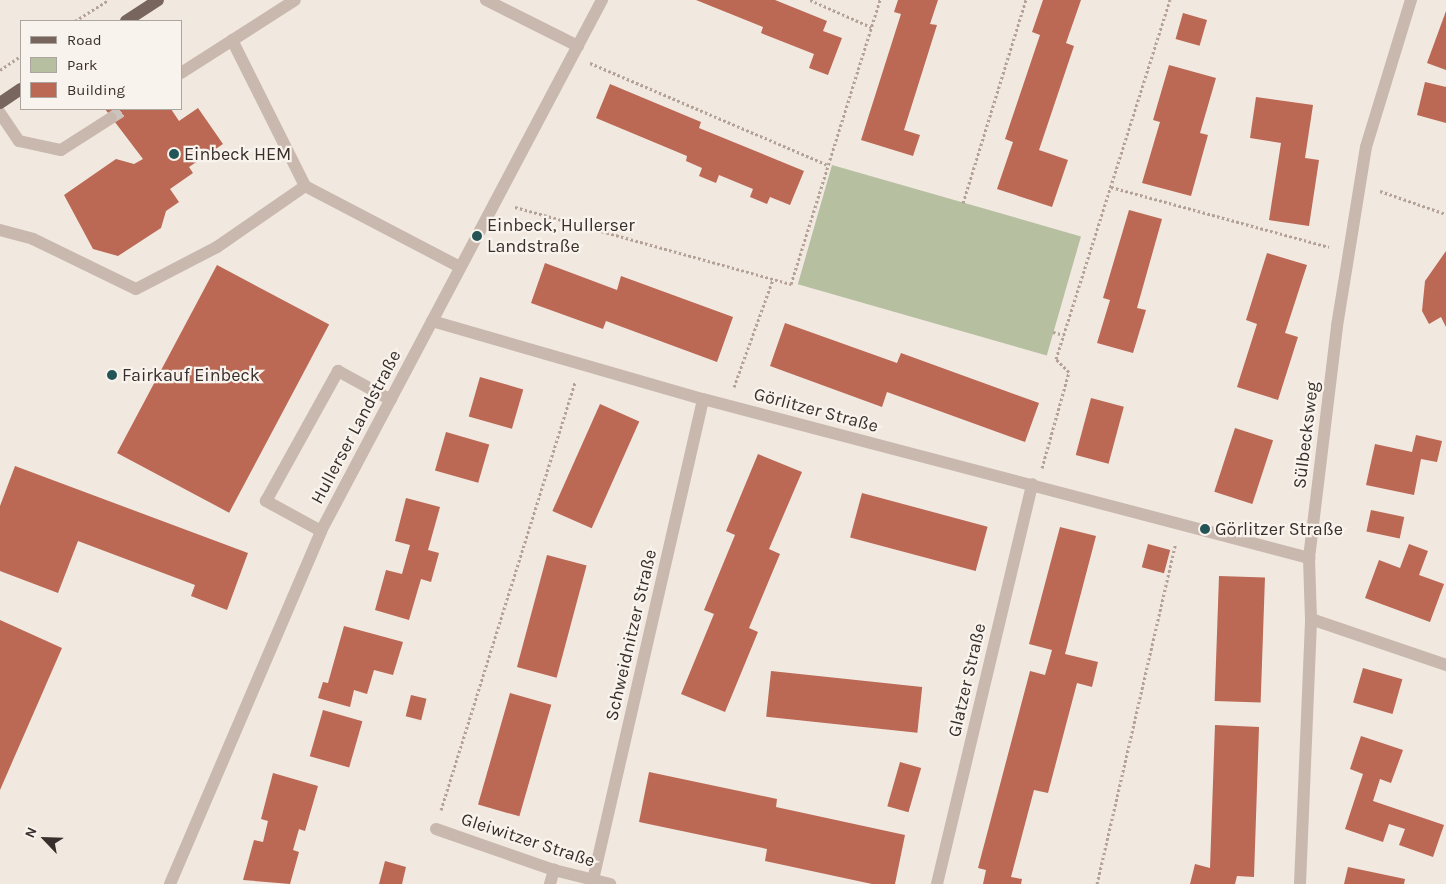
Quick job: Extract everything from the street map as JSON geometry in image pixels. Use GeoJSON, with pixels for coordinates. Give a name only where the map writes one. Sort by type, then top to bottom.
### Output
{"type":"FeatureCollection","features":[{"type":"Feature","properties":{"kind":"main road"},"geometry":{"type":"LineString","coordinates":[[128,20],[158,0]]}},
{"type":"Feature","properties":{"kind":"main road"},"geometry":{"type":"LineString","coordinates":[[0,103],[20,90]]}},
{"type":"Feature","properties":{"kind":"street"},"geometry":{"type":"LineString","coordinates":[[182,72],[295,0]]}},
{"type":"Feature","properties":{"kind":"street"},"geometry":{"type":"LineString","coordinates":[[486,0],[575,51]]}},
{"type":"Feature","properties":{"kind":"street","name":"Hullerser Landstraße"},"geometry":{"type":"LineString","coordinates":[[170,884],[320,531],[602,0]]}},
{"type":"Feature","properties":{"kind":"street","name":"Sülbecksweg"},"geometry":{"type":"LineString","coordinates":[[1300,884],[1311,619],[1309,558],[1349,252],[1366,148],[1412,0]]}},
{"type":"Feature","properties":{"kind":"street"},"geometry":{"type":"LineString","coordinates":[[232,40],[305,186],[460,268]]}},
{"type":"Feature","properties":{"kind":"street"},"geometry":{"type":"LineString","coordinates":[[0,113],[19,141],[60,150],[111,118]]}},
{"type":"Feature","properties":{"kind":"street"},"geometry":{"type":"LineString","coordinates":[[0,230],[33,239],[136,289],[217,247],[305,186]]}},
{"type":"Feature","properties":{"kind":"street","name":"Görlitzer Straße"},"geometry":{"type":"LineString","coordinates":[[432,321],[581,362],[703,399],[1179,522],[1309,558]]}},
{"type":"Feature","properties":{"kind":"street"},"geometry":{"type":"LineString","coordinates":[[320,531],[266,501],[338,371],[391,400]]}},
{"type":"Feature","properties":{"kind":"street","name":"Schweidnitzer Straße"},"geometry":{"type":"LineString","coordinates":[[593,880],[703,399]]}},
{"type":"Feature","properties":{"kind":"street","name":"Glatzer Straße"},"geometry":{"type":"LineString","coordinates":[[937,884],[1035,485]]}},
{"type":"Feature","properties":{"kind":"street"},"geometry":{"type":"LineString","coordinates":[[1311,619],[1446,665]]}},
{"type":"Feature","properties":{"kind":"street","name":"Gleiwitzer Straße"},"geometry":{"type":"LineString","coordinates":[[436,829],[554,870],[610,884]]}},
{"type":"Feature","properties":{"kind":"street"},"geometry":{"type":"LineString","coordinates":[[550,884],[554,870]]}},
{"type":"Feature","properties":{"kind":"path"},"geometry":{"type":"LineString","coordinates":[[77,20],[108,0]]}},
{"type":"Feature","properties":{"kind":"path"},"geometry":{"type":"LineString","coordinates":[[810,0],[871,27]]}},
{"type":"Feature","properties":{"kind":"path"},"geometry":{"type":"LineString","coordinates":[[495,202],[791,284],[880,0]]}},
{"type":"Feature","properties":{"kind":"path"},"geometry":{"type":"LineString","coordinates":[[963,203],[1026,0]]}},
{"type":"Feature","properties":{"kind":"path"},"geometry":{"type":"LineString","coordinates":[[1035,485],[1069,372],[1056,360],[1170,0]]}},
{"type":"Feature","properties":{"kind":"path"},"geometry":{"type":"LineString","coordinates":[[575,51],[828,165]]}},
{"type":"Feature","properties":{"kind":"path"},"geometry":{"type":"LineString","coordinates":[[0,70],[20,57]]}},
{"type":"Feature","properties":{"kind":"path"},"geometry":{"type":"LineString","coordinates":[[1360,185],[1446,214]]}},
{"type":"Feature","properties":{"kind":"path"},"geometry":{"type":"LineString","coordinates":[[1111,187],[1349,252]]}},
{"type":"Feature","properties":{"kind":"path"},"geometry":{"type":"LineString","coordinates":[[810,224],[814,225]]}},
{"type":"Feature","properties":{"kind":"path"},"geometry":{"type":"LineString","coordinates":[[728,405],[773,279]]}},
{"type":"Feature","properties":{"kind":"path"},"geometry":{"type":"LineString","coordinates":[[1053,332],[1064,336]]}},
{"type":"Feature","properties":{"kind":"path"},"geometry":{"type":"LineString","coordinates":[[436,829],[581,362]]}},
{"type":"Feature","properties":{"kind":"path"},"geometry":{"type":"LineString","coordinates":[[1097,884],[1179,522]]}},
{"type":"Feature","properties":{"kind":"green space"},"geometry":{"type":"Polygon","coordinates":[[[832,165],[1081,236],[1047,356],[798,284],[832,165]]]}},
{"type":"Feature","properties":{"kind":"building"},"geometry":{"type":"Polygon","coordinates":[[[696,0],[775,0],[827,21],[823,31],[842,38],[828,75],[809,68],[814,54],[761,33],[763,27],[696,0]]]}},
{"type":"Feature","properties":{"kind":"building"},"geometry":{"type":"Polygon","coordinates":[[[898,0],[938,0],[930,24],[937,25],[904,130],[920,135],[913,156],[861,140],[901,14],[894,12],[898,0]]]}},
{"type":"Feature","properties":{"kind":"building"},"geometry":{"type":"Polygon","coordinates":[[[1043,0],[1081,0],[1066,43],[1074,46],[1039,150],[1068,160],[1052,207],[997,189],[1013,142],[1005,139],[1040,35],[1032,32],[1043,0]]]}},
{"type":"Feature","properties":{"kind":"building"},"geometry":{"type":"Polygon","coordinates":[[[1446,11],[1446,70],[1427,63],[1446,11]]]}},
{"type":"Feature","properties":{"kind":"building"},"geometry":{"type":"Polygon","coordinates":[[[1183,13],[1207,20],[1200,46],[1176,39],[1183,13]]]}},
{"type":"Feature","properties":{"kind":"building"},"geometry":{"type":"Polygon","coordinates":[[[1169,65],[1216,78],[1200,133],[1208,135],[1191,196],[1142,183],[1160,122],[1153,120],[1169,65]]]}},
{"type":"Feature","properties":{"kind":"building"},"geometry":{"type":"Polygon","coordinates":[[[1425,82],[1446,87],[1446,123],[1417,115],[1425,82]]]}},
{"type":"Feature","properties":{"kind":"building"},"geometry":{"type":"Polygon","coordinates":[[[610,84],[701,122],[699,128],[804,171],[790,205],[770,197],[767,204],[750,197],[753,189],[719,175],[716,183],[699,176],[702,168],[686,161],[687,156],[596,118],[610,84]]]}},
{"type":"Feature","properties":{"kind":"building"},"geometry":{"type":"Polygon","coordinates":[[[1256,97],[1313,105],[1305,158],[1319,160],[1309,226],[1269,220],[1281,143],[1250,138],[1256,97]]]}},
{"type":"Feature","properties":{"kind":"building"},"geometry":{"type":"Polygon","coordinates":[[[198,108],[223,144],[189,167],[193,173],[170,189],[179,202],[166,211],[161,228],[118,256],[93,249],[64,195],[116,159],[134,164],[143,159],[106,110],[172,110],[179,121],[198,108]]]}},
{"type":"Feature","properties":{"kind":"building"},"geometry":{"type":"Polygon","coordinates":[[[1129,210],[1162,219],[1137,308],[1146,310],[1133,353],[1097,343],[1110,300],[1103,298],[1129,210]]]}},
{"type":"Feature","properties":{"kind":"building"},"geometry":{"type":"Polygon","coordinates":[[[1446,251],[1446,327],[1441,317],[1429,324],[1422,311],[1425,281],[1446,251]]]}},
{"type":"Feature","properties":{"kind":"building"},"geometry":{"type":"Polygon","coordinates":[[[1267,253],[1307,265],[1285,333],[1298,337],[1278,400],[1237,387],[1257,324],[1246,320],[1267,253]]]}},
{"type":"Feature","properties":{"kind":"building"},"geometry":{"type":"Polygon","coordinates":[[[545,263],[617,290],[621,276],[733,317],[717,362],[606,321],[603,329],[531,303],[545,263]]]}},
{"type":"Feature","properties":{"kind":"building"},"geometry":{"type":"Polygon","coordinates":[[[217,265],[329,325],[229,513],[117,453],[217,265]]]}},
{"type":"Feature","properties":{"kind":"building"},"geometry":{"type":"Polygon","coordinates":[[[785,323],[897,363],[901,353],[1039,403],[1025,442],[887,392],[882,407],[770,366],[785,323]]]}},
{"type":"Feature","properties":{"kind":"building"},"geometry":{"type":"Polygon","coordinates":[[[480,377],[523,389],[512,429],[469,416],[480,377]]]}},
{"type":"Feature","properties":{"kind":"building"},"geometry":{"type":"Polygon","coordinates":[[[1091,398],[1124,407],[1109,464],[1076,455],[1091,398]]]}},
{"type":"Feature","properties":{"kind":"building"},"geometry":{"type":"Polygon","coordinates":[[[600,404],[639,421],[592,528],[552,511],[600,404]]]}},
{"type":"Feature","properties":{"kind":"building"},"geometry":{"type":"Polygon","coordinates":[[[1235,428],[1273,440],[1252,504],[1214,492],[1235,428]]]}},
{"type":"Feature","properties":{"kind":"building"},"geometry":{"type":"Polygon","coordinates":[[[446,432],[489,444],[478,483],[435,470],[446,432]]]}},
{"type":"Feature","properties":{"kind":"building"},"geometry":{"type":"Polygon","coordinates":[[[1416,435],[1442,441],[1437,462],[1421,459],[1414,495],[1366,485],[1375,444],[1412,452],[1416,435]]]}},
{"type":"Feature","properties":{"kind":"building"},"geometry":{"type":"Polygon","coordinates":[[[758,454],[802,472],[769,549],[780,554],[749,628],[758,632],[725,712],[681,694],[714,614],[704,610],[735,535],[726,531],[758,454]]]}},
{"type":"Feature","properties":{"kind":"building"},"geometry":{"type":"Polygon","coordinates":[[[15,466],[248,553],[227,610],[191,596],[195,585],[78,541],[58,593],[0,571],[0,506],[15,466]]]}},
{"type":"Feature","properties":{"kind":"building"},"geometry":{"type":"Polygon","coordinates":[[[862,493],[988,527],[976,571],[850,537],[862,493]]]}},
{"type":"Feature","properties":{"kind":"building"},"geometry":{"type":"Polygon","coordinates":[[[406,498],[440,507],[428,550],[439,553],[431,582],[421,579],[409,620],[375,610],[386,570],[402,574],[410,545],[395,541],[406,498]]]}},
{"type":"Feature","properties":{"kind":"building"},"geometry":{"type":"Polygon","coordinates":[[[1371,510],[1404,517],[1400,539],[1366,532],[1371,510]]]}},
{"type":"Feature","properties":{"kind":"building"},"geometry":{"type":"Polygon","coordinates":[[[1060,527],[1096,536],[1065,654],[1098,662],[1092,687],[1077,683],[1048,793],[1034,790],[1011,877],[1022,879],[1021,884],[983,884],[986,870],[978,868],[1030,671],[1045,675],[1052,650],[1029,644],[1060,527]]]}},
{"type":"Feature","properties":{"kind":"building"},"geometry":{"type":"Polygon","coordinates":[[[1148,544],[1170,550],[1164,573],[1142,567],[1148,544]]]}},
{"type":"Feature","properties":{"kind":"building"},"geometry":{"type":"Polygon","coordinates":[[[1409,544],[1428,551],[1419,575],[1444,584],[1430,622],[1365,598],[1379,560],[1400,568],[1409,544]]]}},
{"type":"Feature","properties":{"kind":"building"},"geometry":{"type":"Polygon","coordinates":[[[547,555],[587,566],[557,678],[517,667],[547,555]]]}},
{"type":"Feature","properties":{"kind":"building"},"geometry":{"type":"Polygon","coordinates":[[[1219,576],[1265,578],[1261,703],[1215,701],[1219,576]]]}},
{"type":"Feature","properties":{"kind":"building"},"geometry":{"type":"Polygon","coordinates":[[[0,620],[62,648],[0,790],[0,620]]]}},
{"type":"Feature","properties":{"kind":"building"},"geometry":{"type":"Polygon","coordinates":[[[344,626],[403,642],[393,675],[374,670],[367,694],[354,690],[350,707],[318,698],[323,682],[328,683],[344,626]]]}},
{"type":"Feature","properties":{"kind":"building"},"geometry":{"type":"Polygon","coordinates":[[[1363,668],[1402,679],[1392,714],[1353,703],[1363,668]]]}},
{"type":"Feature","properties":{"kind":"building"},"geometry":{"type":"Polygon","coordinates":[[[771,671],[922,687],[917,733],[766,717],[771,671]]]}},
{"type":"Feature","properties":{"kind":"building"},"geometry":{"type":"Polygon","coordinates":[[[510,693],[551,705],[519,816],[478,805],[510,693]]]}},
{"type":"Feature","properties":{"kind":"building"},"geometry":{"type":"Polygon","coordinates":[[[411,695],[427,699],[421,720],[406,716],[411,695]]]}},
{"type":"Feature","properties":{"kind":"building"},"geometry":{"type":"Polygon","coordinates":[[[323,710],[362,721],[349,767],[310,756],[323,710]]]}},
{"type":"Feature","properties":{"kind":"building"},"geometry":{"type":"Polygon","coordinates":[[[1215,725],[1259,727],[1254,877],[1237,876],[1235,884],[1190,884],[1195,864],[1210,868],[1215,725]]]}},
{"type":"Feature","properties":{"kind":"building"},"geometry":{"type":"Polygon","coordinates":[[[1361,736],[1403,750],[1391,783],[1380,779],[1373,801],[1444,825],[1433,857],[1399,845],[1405,829],[1389,824],[1383,842],[1345,829],[1363,774],[1350,769],[1361,736]]]}},
{"type":"Feature","properties":{"kind":"building"},"geometry":{"type":"Polygon","coordinates":[[[900,762],[921,768],[908,812],[887,806],[900,762]]]}},
{"type":"Feature","properties":{"kind":"building"},"geometry":{"type":"Polygon","coordinates":[[[649,772],[777,799],[776,807],[905,835],[895,884],[872,884],[765,861],[767,849],[639,822],[649,772]]]}},
{"type":"Feature","properties":{"kind":"building"},"geometry":{"type":"Polygon","coordinates":[[[273,773],[318,786],[305,831],[299,829],[293,850],[299,852],[290,884],[243,880],[254,840],[263,842],[268,821],[261,819],[273,773]]]}},
{"type":"Feature","properties":{"kind":"building"},"geometry":{"type":"Polygon","coordinates":[[[385,861],[406,867],[402,884],[379,884],[385,861]]]}},
{"type":"Feature","properties":{"kind":"building"},"geometry":{"type":"Polygon","coordinates":[[[1348,867],[1405,879],[1404,884],[1344,884],[1348,867]]]}},
{"type":"Feature","properties":{"kind":"tunnel"},"geometry":{"type":"LineString","coordinates":[[111,118],[123,110]]}},
{"type":"Feature","properties":{"kind":"place","name":"Einbeck HEM"},"geometry":{"type":"Point","coordinates":[174,154]}},
{"type":"Feature","properties":{"kind":"place","name":"Einbeck, Hullerser Landstraße"},"geometry":{"type":"Point","coordinates":[477,236]}},
{"type":"Feature","properties":{"kind":"place","name":"Fairkauf Einbeck"},"geometry":{"type":"Point","coordinates":[112,375]}},
{"type":"Feature","properties":{"kind":"place","name":"Görlitzer Straße"},"geometry":{"type":"Point","coordinates":[1205,529]}}]}
